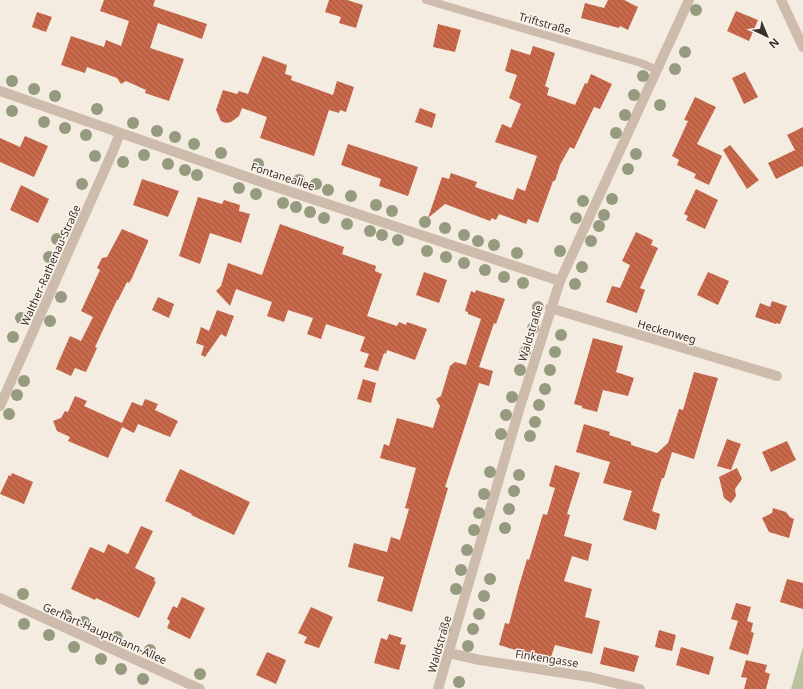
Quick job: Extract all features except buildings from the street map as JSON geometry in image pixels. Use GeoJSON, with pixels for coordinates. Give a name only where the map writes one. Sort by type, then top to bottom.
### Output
{"type":"FeatureCollection","features":[{"type":"Feature","properties":{"kind":"street","name":"Waldstraße"},"geometry":{"type":"LineString","coordinates":[[438,689],[517,416],[550,308],[560,281],[688,0]]}},
{"type":"Feature","properties":{"kind":"street"},"geometry":{"type":"LineString","coordinates":[[781,0],[803,47]]}},
{"type":"Feature","properties":{"kind":"street","name":"Fontaneallee"},"geometry":{"type":"LineString","coordinates":[[0,91],[275,186],[560,281]]}},
{"type":"Feature","properties":{"kind":"street","name":"Walther-Rathenau-Straße"},"geometry":{"type":"LineString","coordinates":[[0,406],[113,152],[120,133]]}},
{"type":"Feature","properties":{"kind":"street","name":"Heckenweg"},"geometry":{"type":"LineString","coordinates":[[550,308],[777,376]]}},
{"type":"Feature","properties":{"kind":"street","name":"Gerhart-Hauptmann-Allee"},"geometry":{"type":"LineString","coordinates":[[0,598],[200,689]]}},
{"type":"Feature","properties":{"kind":"street","name":"Finkengasse"},"geometry":{"type":"LineString","coordinates":[[449,653],[480,660],[590,677],[640,689]]}},
{"type":"Feature","properties":{"kind":"lane","name":"Triftstraße"},"geometry":{"type":"LineString","coordinates":[[426,0],[642,63],[657,70]]}},
{"type":"Feature","properties":{"kind":"green space"},"geometry":{"type":"Polygon","coordinates":[[[803,647],[803,689],[791,689],[803,647]]]}}]}
